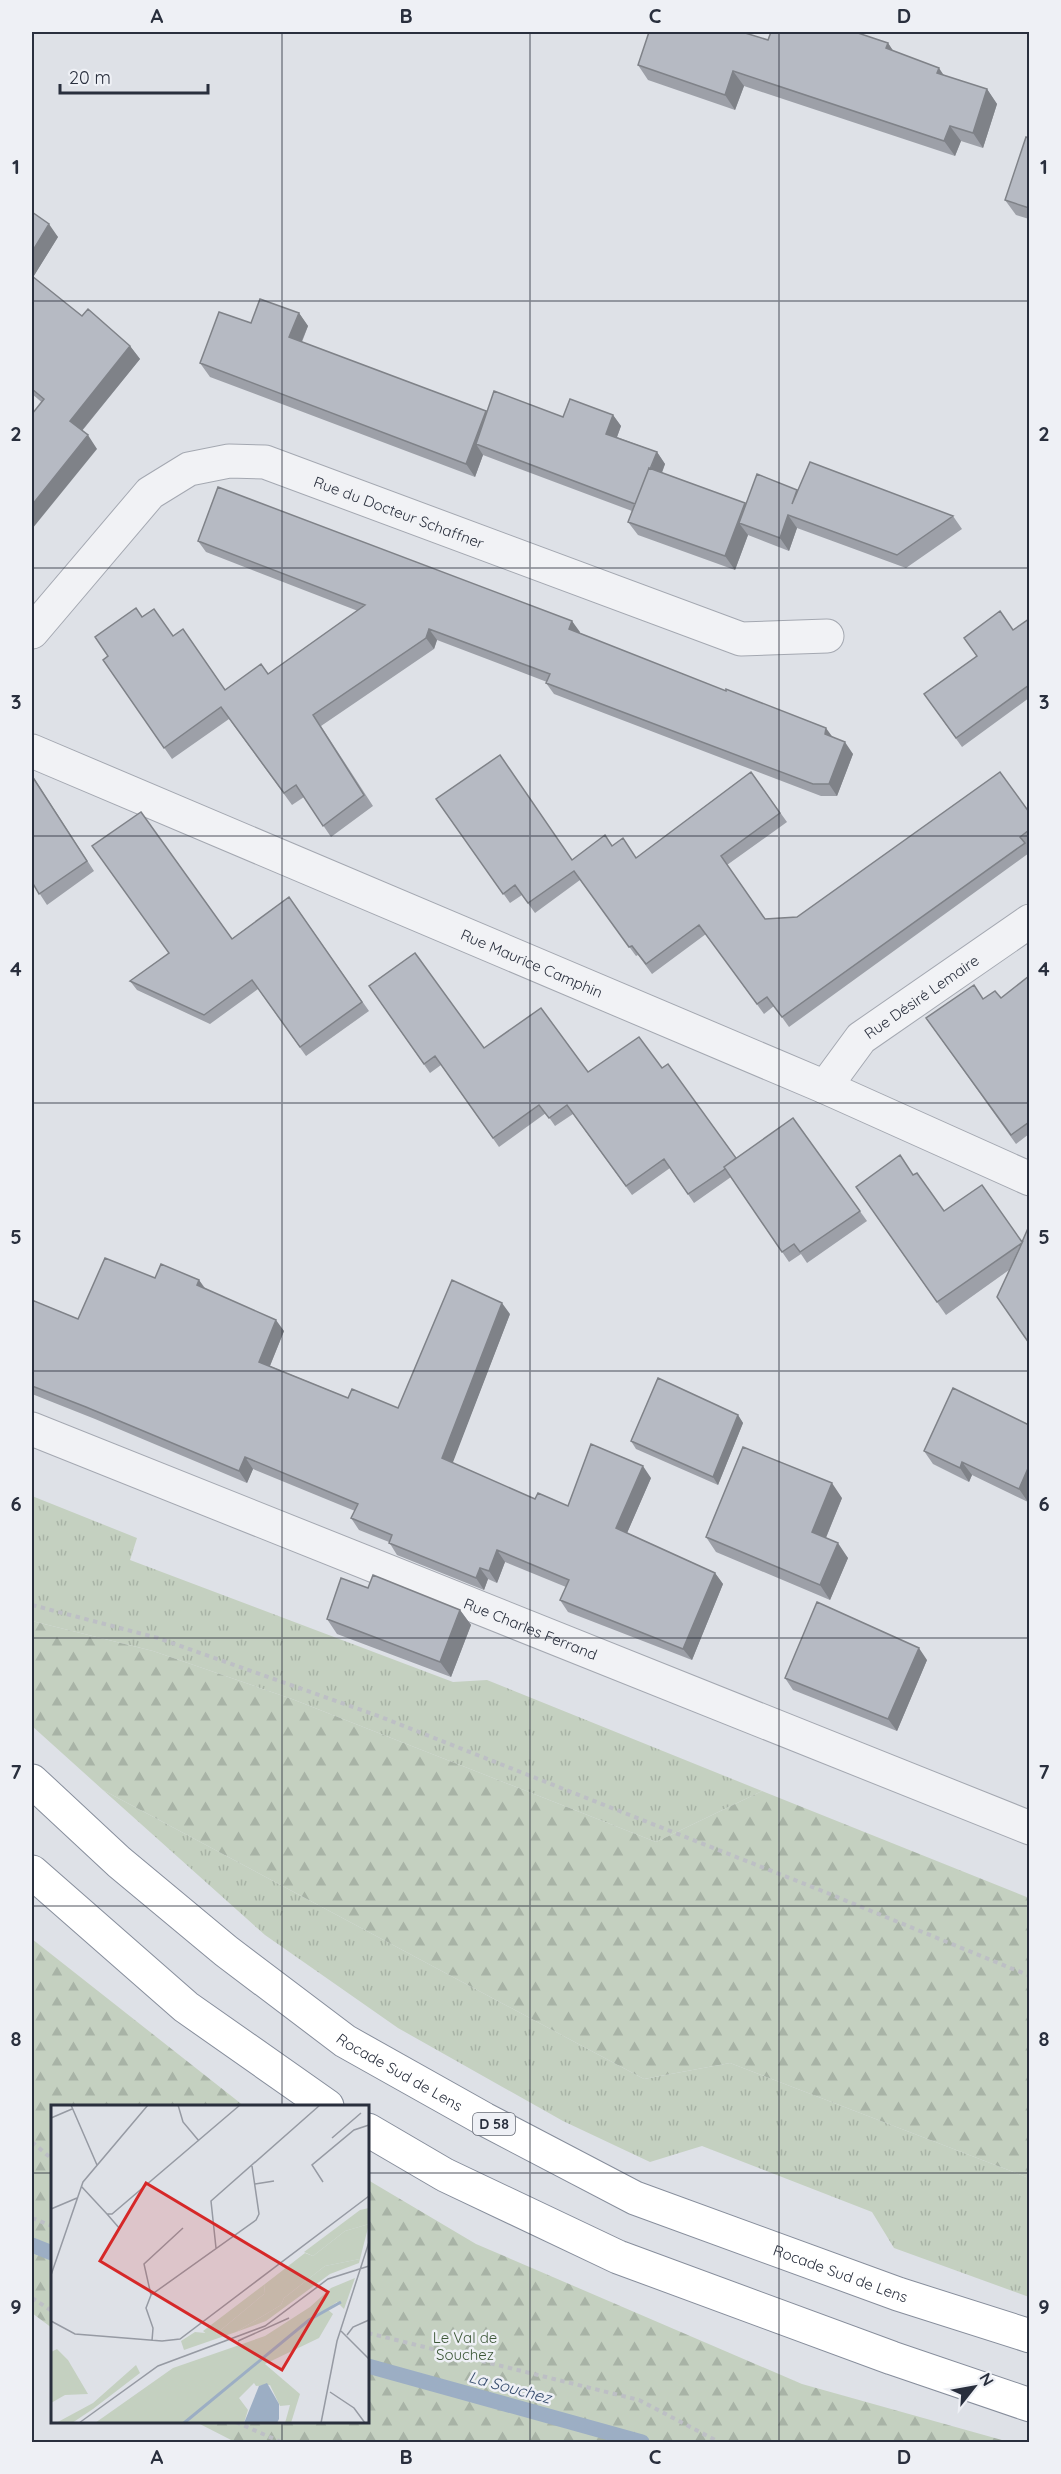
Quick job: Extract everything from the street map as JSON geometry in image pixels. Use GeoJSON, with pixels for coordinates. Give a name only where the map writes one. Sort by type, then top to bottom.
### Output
{"type":"FeatureCollection","features":[{"type":"Feature","properties":{"kind":"highway","name":"Rocade Sud de Lens"},"geometry":{"type":"LineString","coordinates":[[32,1781],[119,1862],[200,1929],[345,2041],[474,2114],[634,2198],[898,2294],[1029,2336]]}},
{"type":"Feature","properties":{"kind":"highway"},"geometry":{"type":"LineString","coordinates":[[32,1872],[186,2007],[326,2105]]}},
{"type":"Feature","properties":{"kind":"highway"},"geometry":{"type":"LineString","coordinates":[[369,2131],[445,2175],[618,2257],[892,2358],[1029,2405]]}},
{"type":"Feature","properties":{"kind":"street","name":"Rue du Docteur Schaffner"},"geometry":{"type":"LineString","coordinates":[[32,632],[150,493],[189,469],[229,461],[265,462],[741,639],[826,636]]}},
{"type":"Feature","properties":{"kind":"street","name":"Rue Maurice Camphin"},"geometry":{"type":"LineString","coordinates":[[32,751],[825,1087],[1029,1179]]}},
{"type":"Feature","properties":{"kind":"street","name":"Rue Désiré Lemaire"},"geometry":{"type":"LineString","coordinates":[[825,1087],[861,1038],[1029,921]]}},
{"type":"Feature","properties":{"kind":"street","name":"Rue Charles Ferrand"},"geometry":{"type":"LineString","coordinates":[[32,1429],[1029,1828]]}},
{"type":"Feature","properties":{"kind":"path"},"geometry":{"type":"LineString","coordinates":[[32,1605],[158,1638],[381,1717],[1029,1976]]}},
{"type":"Feature","properties":{"kind":"path"},"geometry":{"type":"LineString","coordinates":[[32,2142],[51,2157]]}},
{"type":"Feature","properties":{"kind":"path"},"geometry":{"type":"LineString","coordinates":[[32,2218],[51,2226]]}},
{"type":"Feature","properties":{"kind":"path"},"geometry":{"type":"LineString","coordinates":[[32,2298],[51,2310]]}},
{"type":"Feature","properties":{"kind":"path"},"geometry":{"type":"LineString","coordinates":[[369,2332],[639,2400],[719,2442]]}},
{"type":"Feature","properties":{"kind":"path"},"geometry":{"type":"LineString","coordinates":[[240,2423],[281,2442]]}},
{"type":"Feature","properties":{"kind":"green space"},"geometry":{"type":"Polygon","coordinates":[[[32,1496],[137,1538],[130,1560],[453,1682],[487,1680],[762,1791],[656,1842],[292,1699],[153,1651],[32,1621],[32,1496]]]}},
{"type":"Feature","properties":{"kind":"green space"},"geometry":{"type":"Polygon","coordinates":[[[32,1621],[153,1651],[292,1699],[656,1842],[762,1791],[1029,1898],[1029,2178],[730,2063],[644,2079],[103,1790],[32,1726],[32,1621]]]}},
{"type":"Feature","properties":{"kind":"green space"},"geometry":{"type":"Polygon","coordinates":[[[103,1790],[644,2079],[730,2063],[1029,2178],[1029,2297],[894,2248],[872,2212],[702,2146],[650,2162],[563,2121],[398,2028],[265,1935],[103,1790]]]}},
{"type":"Feature","properties":{"kind":"green space"},"geometry":{"type":"Polygon","coordinates":[[[32,1939],[243,2105],[51,2105],[51,2327],[32,2313],[32,1939]]]}},
{"type":"Feature","properties":{"kind":"green space","name":"Le Val de Souchez"},"geometry":{"type":"Polygon","coordinates":[[[369,2181],[476,2244],[802,2384],[1009,2442],[235,2442],[198,2423],[369,2423],[369,2181]]]}},
{"type":"Feature","properties":{"kind":"building"},"geometry":{"type":"Polygon","coordinates":[[[649,32],[742,32],[768,40],[771,32],[855,32],[888,43],[886,48],[939,68],[937,73],[987,89],[973,133],[950,126],[944,141],[733,71],[725,95],[638,65],[649,32]]]}},
{"type":"Feature","properties":{"kind":"building"},"geometry":{"type":"Polygon","coordinates":[[[1026,137],[1029,138],[1029,208],[1005,200],[1026,137]]]}},
{"type":"Feature","properties":{"kind":"building"},"geometry":{"type":"Polygon","coordinates":[[[32,212],[49,224],[32,252],[32,212]]]}},
{"type":"Feature","properties":{"kind":"building"},"geometry":{"type":"Polygon","coordinates":[[[32,276],[82,316],[88,309],[130,346],[70,421],[88,435],[32,505],[32,414],[44,399],[32,389],[32,276]]]}},
{"type":"Feature","properties":{"kind":"building"},"geometry":{"type":"Polygon","coordinates":[[[260,299],[299,313],[289,337],[486,411],[466,464],[200,363],[219,312],[251,323],[260,299]]]}},
{"type":"Feature","properties":{"kind":"building"},"geometry":{"type":"Polygon","coordinates":[[[494,391],[563,417],[570,399],[613,415],[606,434],[657,452],[635,504],[476,444],[494,391]]]}},
{"type":"Feature","properties":{"kind":"building"},"geometry":{"type":"Polygon","coordinates":[[[810,462],[953,516],[897,555],[788,515],[780,538],[739,523],[757,474],[797,490],[792,504],[810,462]]]}},
{"type":"Feature","properties":{"kind":"building"},"geometry":{"type":"Polygon","coordinates":[[[649,468],[745,503],[725,556],[628,522],[649,468]]]}},
{"type":"Feature","properties":{"kind":"building"},"geometry":{"type":"Polygon","coordinates":[[[218,487],[572,621],[569,629],[826,728],[825,734],[845,742],[829,784],[813,784],[546,683],[550,674],[429,629],[426,638],[313,715],[364,795],[323,826],[296,785],[284,793],[221,707],[164,748],[103,660],[108,656],[95,637],[136,608],[142,617],[154,609],[173,636],[183,629],[225,690],[261,664],[268,674],[365,605],[198,541],[218,487]]]}},
{"type":"Feature","properties":{"kind":"building"},"geometry":{"type":"Polygon","coordinates":[[[1000,611],[1013,630],[1029,619],[1029,685],[956,738],[924,694],[977,656],[964,638],[1000,611]]]}},
{"type":"Feature","properties":{"kind":"building"},"geometry":{"type":"Polygon","coordinates":[[[500,755],[572,860],[605,835],[612,846],[623,838],[636,858],[751,772],[780,813],[721,856],[765,919],[797,917],[1000,772],[1029,812],[1029,830],[1020,837],[1025,843],[782,1017],[767,997],[757,1004],[699,925],[646,964],[632,946],[629,947],[574,871],[528,903],[515,885],[503,894],[436,799],[500,755]]]}},
{"type":"Feature","properties":{"kind":"building"},"geometry":{"type":"Polygon","coordinates":[[[32,776],[87,861],[39,894],[32,882],[32,776]]]}},
{"type":"Feature","properties":{"kind":"building"},"geometry":{"type":"Polygon","coordinates":[[[141,812],[232,939],[289,897],[362,1002],[300,1047],[252,980],[204,1015],[130,981],[169,953],[92,846],[141,812]]]}},
{"type":"Feature","properties":{"kind":"building"},"geometry":{"type":"Polygon","coordinates":[[[415,953],[484,1048],[541,1008],[588,1072],[639,1037],[662,1068],[668,1064],[736,1158],[724,1167],[725,1169],[688,1194],[664,1159],[626,1186],[567,1105],[549,1118],[539,1105],[493,1138],[435,1056],[424,1064],[369,986],[415,953]]]}},
{"type":"Feature","properties":{"kind":"building"},"geometry":{"type":"Polygon","coordinates":[[[1029,976],[1029,1122],[1011,1135],[926,1018],[974,985],[983,999],[995,991],[1001,998],[1029,976]]]}},
{"type":"Feature","properties":{"kind":"building"},"geometry":{"type":"Polygon","coordinates":[[[793,1118],[860,1211],[800,1252],[794,1244],[782,1252],[724,1167],[793,1118]]]}},
{"type":"Feature","properties":{"kind":"building"},"geometry":{"type":"Polygon","coordinates":[[[900,1155],[913,1175],[917,1173],[944,1211],[982,1185],[1022,1242],[1029,1226],[1029,1343],[997,1297],[1022,1243],[937,1302],[856,1187],[900,1155]]]}},
{"type":"Feature","properties":{"kind":"building"},"geometry":{"type":"Polygon","coordinates":[[[105,1258],[155,1278],[161,1264],[199,1280],[197,1285],[276,1320],[259,1362],[348,1398],[352,1389],[398,1408],[452,1280],[502,1303],[442,1458],[535,1499],[538,1493],[568,1506],[591,1444],[643,1466],[616,1528],[715,1573],[683,1649],[560,1600],[569,1580],[497,1550],[489,1571],[480,1568],[476,1578],[389,1543],[392,1535],[351,1518],[358,1504],[245,1457],[239,1471],[32,1386],[32,1300],[78,1319],[105,1258]]]}},
{"type":"Feature","properties":{"kind":"building"},"geometry":{"type":"Polygon","coordinates":[[[658,1378],[738,1415],[713,1477],[631,1441],[658,1378]]]}},
{"type":"Feature","properties":{"kind":"building"},"geometry":{"type":"Polygon","coordinates":[[[953,1388],[1029,1425],[1029,1466],[1019,1489],[962,1462],[960,1468],[924,1451],[953,1388]]]}},
{"type":"Feature","properties":{"kind":"building"},"geometry":{"type":"Polygon","coordinates":[[[743,1447],[832,1483],[812,1532],[838,1543],[820,1585],[706,1537],[743,1447]]]}},
{"type":"Feature","properties":{"kind":"building"},"geometry":{"type":"Polygon","coordinates":[[[373,1575],[460,1610],[440,1662],[327,1619],[341,1578],[368,1588],[373,1575]]]}},
{"type":"Feature","properties":{"kind":"building"},"geometry":{"type":"Polygon","coordinates":[[[817,1602],[919,1648],[888,1719],[785,1678],[817,1602]]]}},
{"type":"Feature","properties":{"kind":"waterway","name":"La Souchez"},"geometry":{"type":"LineString","coordinates":[[32,2245],[51,2253]]}},
{"type":"Feature","properties":{"kind":"waterway","name":"La Souchez"},"geometry":{"type":"LineString","coordinates":[[369,2366],[642,2442]]}}]}
